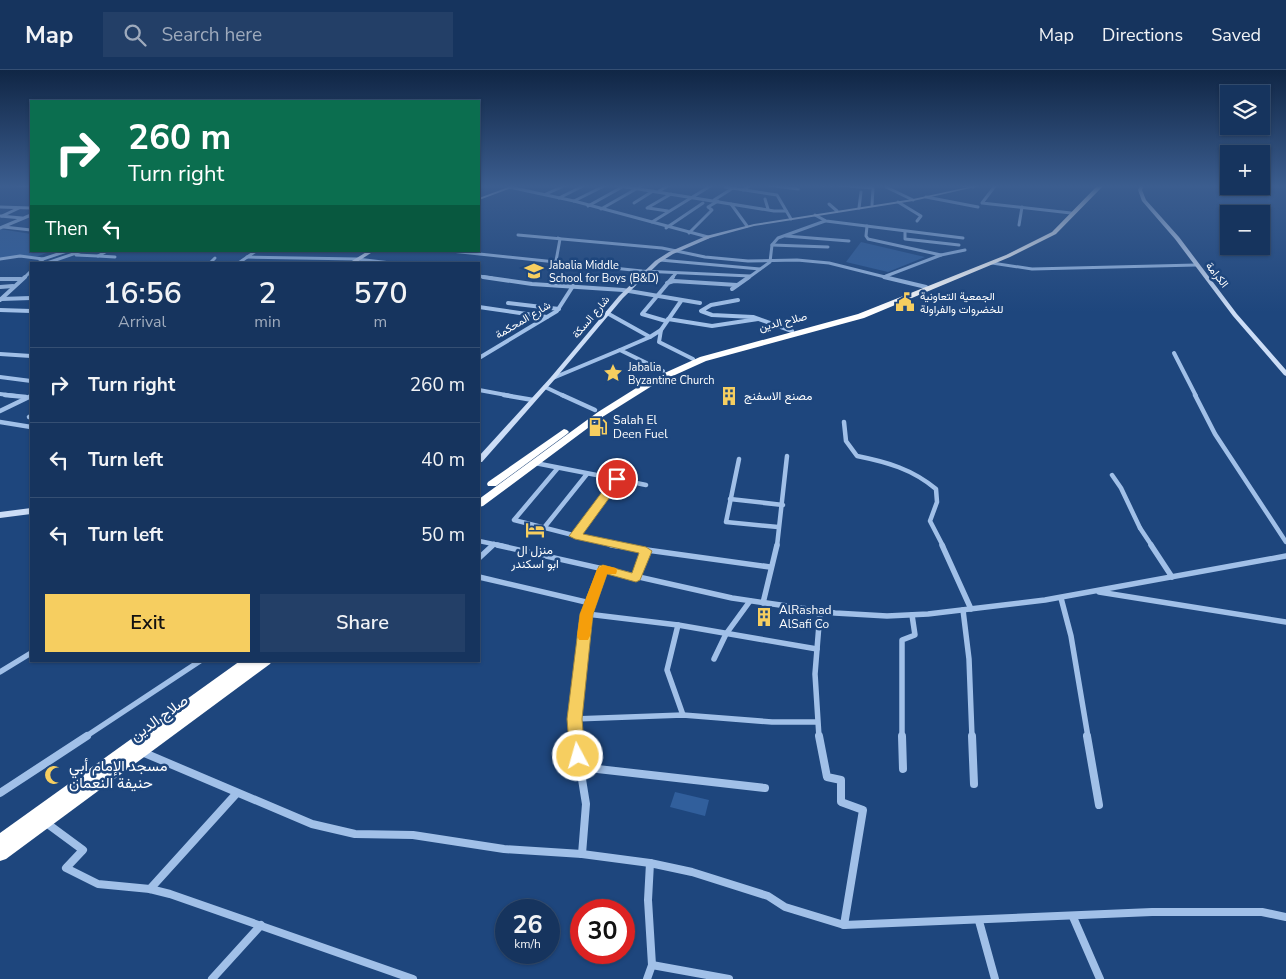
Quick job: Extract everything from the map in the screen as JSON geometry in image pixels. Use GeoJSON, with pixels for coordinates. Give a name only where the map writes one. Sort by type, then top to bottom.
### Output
{"type":"FeatureCollection","features":[{"type":"Feature","properties":{"kind":"highway","name":"صلاح الدين"},"geometry":{"type":"LineString","coordinates":[[480,493],[595,410],[664,371],[693,359],[854,314],[926,287],[1027,245],[1055,227]]}},
{"type":"Feature","properties":{"kind":"highway","name":"صلاح الدين"},"geometry":{"type":"LineString","coordinates":[[480,503],[601,414],[652,382],[703,359],[861,316],[992,263],[1054,233],[1059,227]]}},
{"type":"Feature","properties":{"kind":"highway","name":"صلاح الدين"},"geometry":{"type":"LineString","coordinates":[[0,842],[249,662]]}},
{"type":"Feature","properties":{"kind":"highway","name":"صلاح الدين"},"geometry":{"type":"LineString","coordinates":[[0,854],[264,662]]}},
{"type":"Feature","properties":{"kind":"street"},"geometry":{"type":"LineString","coordinates":[[6,227],[30,230]]}},
{"type":"Feature","properties":{"kind":"street"},"geometry":{"type":"LineString","coordinates":[[689,233],[696,227]]}},
{"type":"Feature","properties":{"kind":"street","name":"شارع السكة"},"geometry":{"type":"LineString","coordinates":[[480,459],[553,378],[607,313],[660,260],[675,251],[708,237],[742,227]]}},
{"type":"Feature","properties":{"kind":"street"},"geometry":{"type":"LineString","coordinates":[[732,290],[770,262],[774,241],[806,227]]}},
{"type":"Feature","properties":{"kind":"street"},"geometry":{"type":"LineString","coordinates":[[867,227],[866,236],[868,239],[941,255]]}},
{"type":"Feature","properties":{"kind":"street"},"geometry":{"type":"LineString","coordinates":[[876,227],[963,238]]}},
{"type":"Feature","properties":{"kind":"street","name":"الكرامة"},"geometry":{"type":"LineString","coordinates":[[1168,227],[1196,265],[1286,374]]}},
{"type":"Feature","properties":{"kind":"street"},"geometry":{"type":"LineString","coordinates":[[666,228],[708,237]]}},
{"type":"Feature","properties":{"kind":"street"},"geometry":{"type":"LineString","coordinates":[[905,232],[905,239],[959,246]]}},
{"type":"Feature","properties":{"kind":"street"},"geometry":{"type":"LineString","coordinates":[[518,235],[675,251],[705,257],[770,262],[798,260],[829,262],[926,287]]}},
{"type":"Feature","properties":{"kind":"street"},"geometry":{"type":"LineString","coordinates":[[783,236],[849,241]]}},
{"type":"Feature","properties":{"kind":"street"},"geometry":{"type":"LineString","coordinates":[[556,261],[559,239]]}},
{"type":"Feature","properties":{"kind":"street"},"geometry":{"type":"LineString","coordinates":[[772,245],[789,247],[791,244],[828,247]]}},
{"type":"Feature","properties":{"kind":"street"},"geometry":{"type":"LineString","coordinates":[[886,276],[941,255],[964,250]]}},
{"type":"Feature","properties":{"kind":"street"},"geometry":{"type":"LineString","coordinates":[[39,262],[64,252]]}},
{"type":"Feature","properties":{"kind":"street"},"geometry":{"type":"LineString","coordinates":[[51,262],[80,252]]}},
{"type":"Feature","properties":{"kind":"street"},"geometry":{"type":"LineString","coordinates":[[98,256],[105,252]]}},
{"type":"Feature","properties":{"kind":"street"},"geometry":{"type":"LineString","coordinates":[[240,262],[254,252]]}},
{"type":"Feature","properties":{"kind":"street"},"geometry":{"type":"LineString","coordinates":[[353,262],[370,252]]}},
{"type":"Feature","properties":{"kind":"street"},"geometry":{"type":"LineString","coordinates":[[462,252],[648,271],[750,276]]}},
{"type":"Feature","properties":{"kind":"street"},"geometry":{"type":"LineString","coordinates":[[76,255],[115,257]]}},
{"type":"Feature","properties":{"kind":"street"},"geometry":{"type":"LineString","coordinates":[[0,259],[20,256],[43,259]]}},
{"type":"Feature","properties":{"kind":"street"},"geometry":{"type":"LineString","coordinates":[[247,257],[357,259],[382,262]]}},
{"type":"Feature","properties":{"kind":"street"},"geometry":{"type":"LineString","coordinates":[[211,262],[215,258]]}},
{"type":"Feature","properties":{"kind":"street"},"geometry":{"type":"LineString","coordinates":[[660,260],[760,269]]}},
{"type":"Feature","properties":{"kind":"street"},"geometry":{"type":"LineString","coordinates":[[992,263],[1032,269],[1196,265]]}},
{"type":"Feature","properties":{"kind":"street"},"geometry":{"type":"LineString","coordinates":[[30,272],[0,300],[30,298]]}},
{"type":"Feature","properties":{"kind":"street"},"geometry":{"type":"LineString","coordinates":[[676,273],[642,314],[667,320],[712,326],[758,319]]}},
{"type":"Feature","properties":{"kind":"street"},"geometry":{"type":"LineString","coordinates":[[480,276],[519,283],[628,290],[655,297],[700,303]]}},
{"type":"Feature","properties":{"kind":"street"},"geometry":{"type":"LineString","coordinates":[[0,278],[21,279]]}},
{"type":"Feature","properties":{"kind":"street"},"geometry":{"type":"LineString","coordinates":[[667,283],[674,281],[738,285]]}},
{"type":"Feature","properties":{"kind":"street"},"geometry":{"type":"LineString","coordinates":[[0,287],[14,286]]}},
{"type":"Feature","properties":{"kind":"street"},"geometry":{"type":"LineString","coordinates":[[559,308],[573,286]]}},
{"type":"Feature","properties":{"kind":"street"},"geometry":{"type":"LineString","coordinates":[[738,300],[711,305],[701,311],[714,315],[749,316],[783,326],[792,331]]}},
{"type":"Feature","properties":{"kind":"street"},"geometry":{"type":"LineString","coordinates":[[681,301],[661,330],[659,342],[693,359]]}},
{"type":"Feature","properties":{"kind":"street","name":"شارع المحكمة"},"geometry":{"type":"LineString","coordinates":[[508,303],[559,308]]}},
{"type":"Feature","properties":{"kind":"street"},"geometry":{"type":"LineString","coordinates":[[480,307],[547,317]]}},
{"type":"Feature","properties":{"kind":"street","name":"شارع المحكمة"},"geometry":{"type":"LineString","coordinates":[[480,357],[559,308]]}},
{"type":"Feature","properties":{"kind":"street"},"geometry":{"type":"LineString","coordinates":[[0,310],[30,311]]}},
{"type":"Feature","properties":{"kind":"street"},"geometry":{"type":"LineString","coordinates":[[607,313],[650,337]]}},
{"type":"Feature","properties":{"kind":"street"},"geometry":{"type":"LineString","coordinates":[[553,378],[650,337],[661,330]]}},
{"type":"Feature","properties":{"kind":"street"},"geometry":{"type":"LineString","coordinates":[[620,350],[664,371]]}},
{"type":"Feature","properties":{"kind":"street"},"geometry":{"type":"LineString","coordinates":[[1174,353],[1215,434],[1261,501],[1286,542]]}},
{"type":"Feature","properties":{"kind":"street"},"geometry":{"type":"LineString","coordinates":[[0,354],[30,356]]}},
{"type":"Feature","properties":{"kind":"street"},"geometry":{"type":"LineString","coordinates":[[0,376],[30,381]]}},
{"type":"Feature","properties":{"kind":"street"},"geometry":{"type":"LineString","coordinates":[[544,387],[595,410]]}},
{"type":"Feature","properties":{"kind":"street"},"geometry":{"type":"LineString","coordinates":[[480,390],[533,400]]}},
{"type":"Feature","properties":{"kind":"street"},"geometry":{"type":"LineString","coordinates":[[0,394],[30,397]]}},
{"type":"Feature","properties":{"kind":"street"},"geometry":{"type":"LineString","coordinates":[[0,411],[30,397]]}},
{"type":"Feature","properties":{"kind":"street"},"geometry":{"type":"LineString","coordinates":[[0,422],[30,427]]}},
{"type":"Feature","properties":{"kind":"street"},"geometry":{"type":"LineString","coordinates":[[844,422],[846,441],[857,456],[896,463],[918,474],[936,489],[937,502],[930,521],[951,562],[967,609],[974,784]]}},
{"type":"Feature","properties":{"kind":"street"},"geometry":{"type":"LineString","coordinates":[[762,603],[776,546],[788,456]]}},
{"type":"Feature","properties":{"kind":"street"},"geometry":{"type":"LineString","coordinates":[[739,459],[726,522],[778,527]]}},
{"type":"Feature","properties":{"kind":"street"},"geometry":{"type":"LineString","coordinates":[[535,463],[557,469],[646,485]]}},
{"type":"Feature","properties":{"kind":"street"},"geometry":{"type":"LineString","coordinates":[[557,469],[514,520],[544,529],[646,551],[770,567]]}},
{"type":"Feature","properties":{"kind":"street"},"geometry":{"type":"LineString","coordinates":[[544,529],[586,474]]}},
{"type":"Feature","properties":{"kind":"street"},"geometry":{"type":"LineString","coordinates":[[1112,475],[1121,488],[1140,528],[1172,577]]}},
{"type":"Feature","properties":{"kind":"street"},"geometry":{"type":"LineString","coordinates":[[575,536],[617,479]]}},
{"type":"Feature","properties":{"kind":"street"},"geometry":{"type":"LineString","coordinates":[[730,499],[782,505]]}},
{"type":"Feature","properties":{"kind":"street"},"geometry":{"type":"LineString","coordinates":[[0,515],[30,511]]}},
{"type":"Feature","properties":{"kind":"street"},"geometry":{"type":"LineString","coordinates":[[480,541],[636,578],[750,601],[820,612],[889,616],[1061,598],[1241,562],[1286,556]]}},
{"type":"Feature","properties":{"kind":"street"},"geometry":{"type":"LineString","coordinates":[[480,557],[494,544]]}},
{"type":"Feature","properties":{"kind":"street"},"geometry":{"type":"LineString","coordinates":[[636,578],[646,551]]}},
{"type":"Feature","properties":{"kind":"street"},"geometry":{"type":"LineString","coordinates":[[582,854],[586,804],[576,745],[574,719],[587,614],[603,569]]}},
{"type":"Feature","properties":{"kind":"street"},"geometry":{"type":"LineString","coordinates":[[480,577],[590,603]]}},
{"type":"Feature","properties":{"kind":"street"},"geometry":{"type":"LineString","coordinates":[[1096,591],[1286,622]]}},
{"type":"Feature","properties":{"kind":"street"},"geometry":{"type":"LineString","coordinates":[[1061,598],[1071,636],[1080,700],[1100,805]]}},
{"type":"Feature","properties":{"kind":"street"},"geometry":{"type":"LineString","coordinates":[[714,659],[726,634],[750,601]]}},
{"type":"Feature","properties":{"kind":"street"},"geometry":{"type":"LineString","coordinates":[[820,612],[817,632],[816,722],[827,777],[841,780],[841,802],[863,810],[844,926]]}},
{"type":"Feature","properties":{"kind":"street"},"geometry":{"type":"LineString","coordinates":[[587,614],[678,625],[817,649]]}},
{"type":"Feature","properties":{"kind":"street"},"geometry":{"type":"LineString","coordinates":[[903,769],[900,706],[902,640],[914,635],[912,615]]}},
{"type":"Feature","properties":{"kind":"street"},"geometry":{"type":"LineString","coordinates":[[678,625],[667,670],[683,715]]}},
{"type":"Feature","properties":{"kind":"street"},"geometry":{"type":"LineString","coordinates":[[0,672],[30,654]]}},
{"type":"Feature","properties":{"kind":"street"},"geometry":{"type":"LineString","coordinates":[[0,793],[198,662]]}},
{"type":"Feature","properties":{"kind":"street"},"geometry":{"type":"LineString","coordinates":[[574,719],[683,715],[772,722],[816,722]]}},
{"type":"Feature","properties":{"kind":"street"},"geometry":{"type":"LineString","coordinates":[[142,752],[236,794],[312,824],[355,834],[413,835],[504,849],[582,854],[650,864],[701,875],[768,896],[785,907],[844,926],[1152,912],[1262,912],[1286,917]]}},
{"type":"Feature","properties":{"kind":"street"},"geometry":{"type":"LineString","coordinates":[[580,767],[714,782],[742,788],[765,788]]}},
{"type":"Feature","properties":{"kind":"street"},"geometry":{"type":"LineString","coordinates":[[150,889],[236,794]]}},
{"type":"Feature","properties":{"kind":"street"},"geometry":{"type":"LineString","coordinates":[[45,822],[83,850],[66,868],[98,884],[150,889],[261,925],[414,979]]}},
{"type":"Feature","properties":{"kind":"street"},"geometry":{"type":"LineString","coordinates":[[647,979],[652,966],[648,900],[650,864]]}},
{"type":"Feature","properties":{"kind":"street"},"geometry":{"type":"LineString","coordinates":[[1073,916],[1100,979]]}},
{"type":"Feature","properties":{"kind":"street"},"geometry":{"type":"LineString","coordinates":[[980,921],[995,979]]}},
{"type":"Feature","properties":{"kind":"street"},"geometry":{"type":"LineString","coordinates":[[212,979],[261,925]]}},
{"type":"Feature","properties":{"kind":"street"},"geometry":{"type":"LineString","coordinates":[[652,966],[730,979]]}},
{"type":"Feature","properties":{"kind":"shaded area"},"geometry":{"type":"Polygon","coordinates":[[[0,229],[30,234],[30,252],[50,252],[38,256],[0,259],[0,229]]]}},
{"type":"Feature","properties":{"kind":"shaded area"},"geometry":{"type":"Polygon","coordinates":[[[861,242],[925,257],[888,272],[846,262],[861,242]]]}},
{"type":"Feature","properties":{"kind":"shaded area"},"geometry":{"type":"Polygon","coordinates":[[[675,792],[709,800],[705,816],[670,807],[675,792]]]}},
{"type":"Feature","properties":{"kind":"slow traffic"},"geometry":{"type":"LineString","coordinates":[[583,636],[587,614],[603,569],[611,571]]}},
{"type":"Feature","properties":{"kind":"place","name":"Jabalia Middle School for Boys (B&D)"},"geometry":{"type":"Point","coordinates":[534,271]}},
{"type":"Feature","properties":{"kind":"place","name":"الجمعية التعاونية للخضروات والفراولة"},"geometry":{"type":"Point","coordinates":[905,302]}},
{"type":"Feature","properties":{"kind":"place","name":"Jabalia Byzantine Church"},"geometry":{"type":"Point","coordinates":[613,373]}},
{"type":"Feature","properties":{"kind":"place","name":"مصنع الاسفنج"},"geometry":{"type":"Point","coordinates":[729,396]}},
{"type":"Feature","properties":{"kind":"place","name":"Salah El Deen Fuel"},"geometry":{"type":"Point","coordinates":[598,427]}},
{"type":"Feature","properties":{"kind":"place","name":"منزل ال ابو اسكندر"},"geometry":{"type":"Point","coordinates":[535,530]}},
{"type":"Feature","properties":{"kind":"place","name":"AlRashad AlSafi Co"},"geometry":{"type":"Point","coordinates":[764,617]}},
{"type":"Feature","properties":{"kind":"place","name":"مسجد الإمام أبي حنيفة النعمان"},"geometry":{"type":"Point","coordinates":[54,775]}},
{"type":"Feature","properties":{"kind":"route"},"geometry":{"type":"LineString","coordinates":[[578,756],[574,719],[579,687],[580,656],[587,614],[603,569],[636,578],[646,551],[575,536],[617,479]]}}]}
